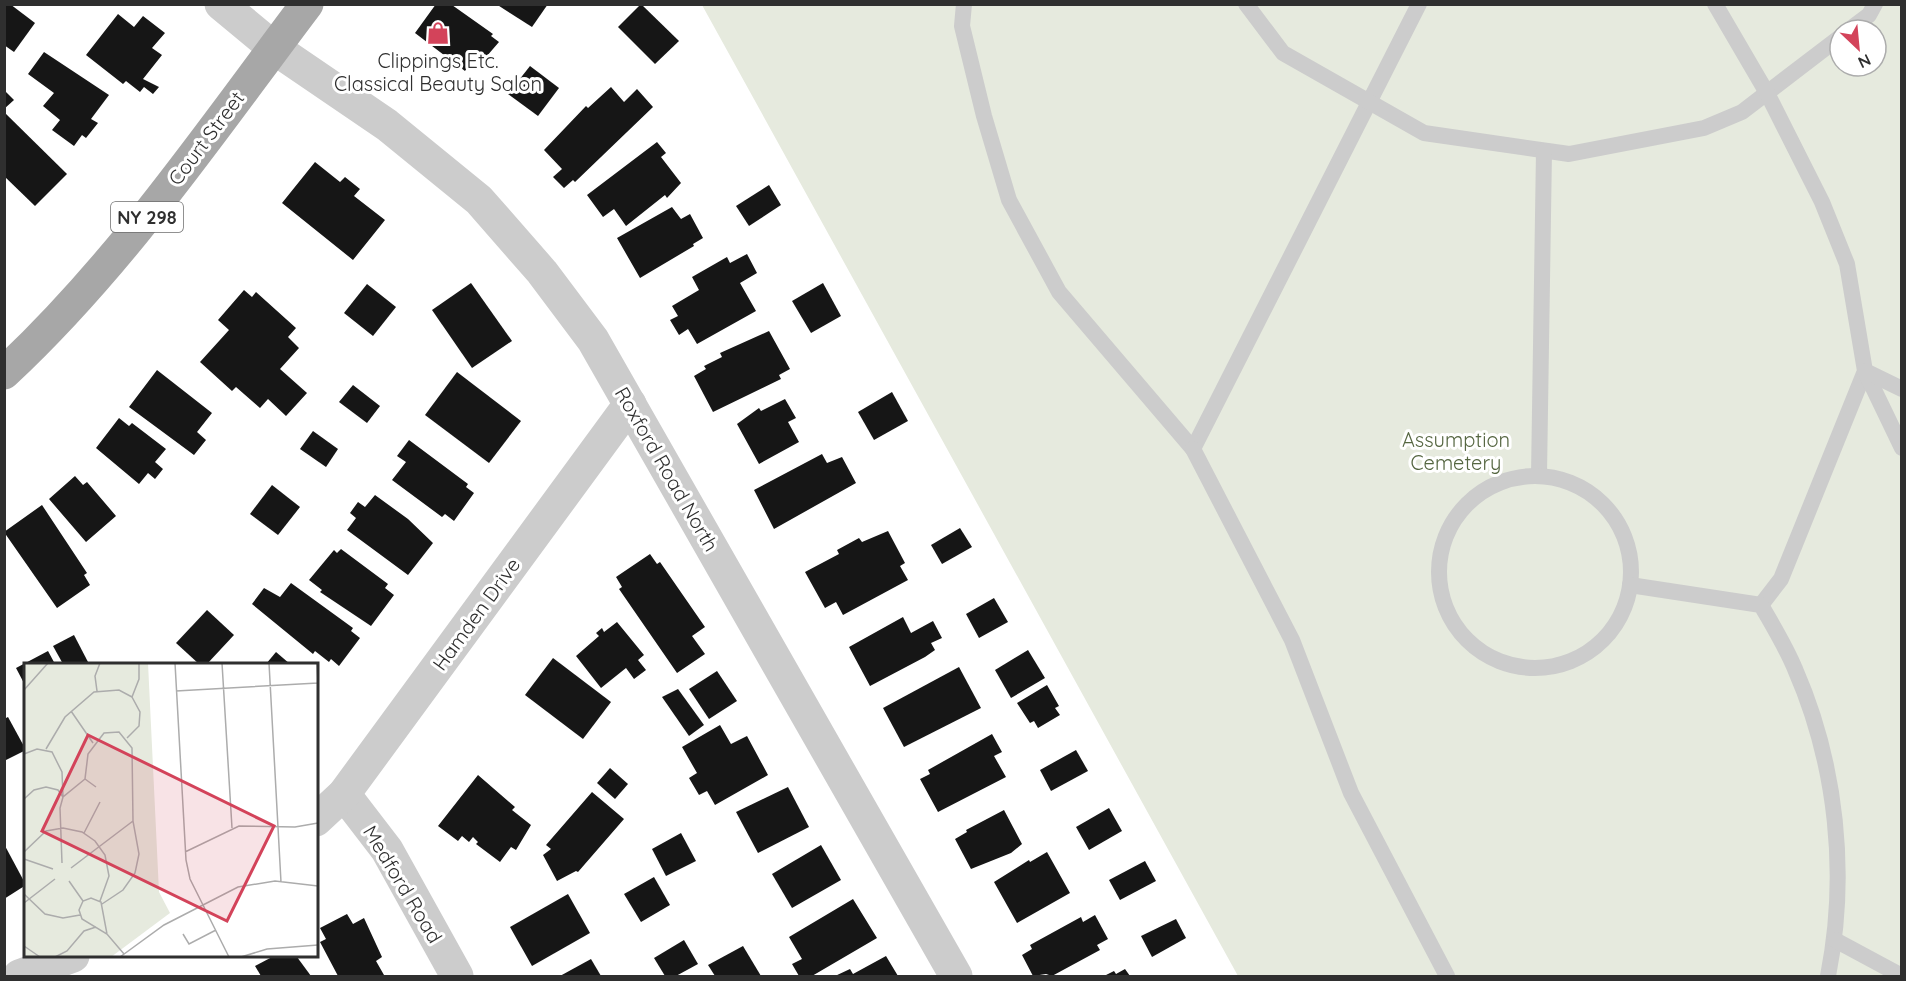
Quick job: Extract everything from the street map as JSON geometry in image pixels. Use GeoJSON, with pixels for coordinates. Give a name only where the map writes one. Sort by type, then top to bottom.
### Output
{"type":"FeatureCollection","features":[{"type":"Feature","properties":{"kind":"main road","name":"Court Street"},"geometry":{"type":"LineString","coordinates":[[4,373],[52,329],[140,226],[307,4]]}},
{"type":"Feature","properties":{"kind":"street","name":"Roxford Road North"},"geometry":{"type":"LineString","coordinates":[[221,4],[274,48],[387,125],[480,200],[542,272],[593,340],[956,976]]}},
{"type":"Feature","properties":{"kind":"street","name":"Hamden Drive"},"geometry":{"type":"LineString","coordinates":[[318,818],[344,794],[630,404]]}},
{"type":"Feature","properties":{"kind":"street","name":"Medford Road"},"geometry":{"type":"LineString","coordinates":[[344,794],[387,850],[458,976]]}},
{"type":"Feature","properties":{"kind":"street"},"geometry":{"type":"LineString","coordinates":[[19,976],[70,957]]}},
{"type":"Feature","properties":{"kind":"lane"},"geometry":{"type":"LineString","coordinates":[[964,4],[963,26],[984,116],[1009,200],[1059,292],[1193,448],[1292,640],[1351,793],[1447,976]]}},
{"type":"Feature","properties":{"kind":"lane"},"geometry":{"type":"LineString","coordinates":[[1246,4],[1283,52],[1424,133],[1569,154],[1704,128],[1742,111],[1828,46]]}},
{"type":"Feature","properties":{"kind":"lane"},"geometry":{"type":"LineString","coordinates":[[1193,448],[1419,4]]}},
{"type":"Feature","properties":{"kind":"lane"},"geometry":{"type":"LineString","coordinates":[[1715,4],[1767,93],[1822,202],[1847,264],[1865,371],[1902,448]]}},
{"type":"Feature","properties":{"kind":"lane"},"geometry":{"type":"LineString","coordinates":[[1865,18],[1875,4]]}},
{"type":"Feature","properties":{"kind":"lane"},"geometry":{"type":"LineString","coordinates":[[1539,475],[1544,151]]}},
{"type":"Feature","properties":{"kind":"lane"},"geometry":{"type":"LineString","coordinates":[[1865,371],[1902,388]]}},
{"type":"Feature","properties":{"kind":"lane"},"geometry":{"type":"LineString","coordinates":[[1761,604],[1781,579],[1865,371]]}},
{"type":"Feature","properties":{"kind":"lane"},"geometry":{"type":"LineString","coordinates":[[1539,475],[1571,483],[1593,495],[1611,513],[1624,535],[1628,551],[1630,585],[1622,614],[1604,638],[1580,657],[1552,666],[1522,668],[1493,659],[1468,642],[1450,618],[1440,590],[1439,560],[1447,531],[1464,506],[1488,488],[1516,477],[1539,475]]}},
{"type":"Feature","properties":{"kind":"lane"},"geometry":{"type":"LineString","coordinates":[[1630,585],[1761,604]]}},
{"type":"Feature","properties":{"kind":"lane"},"geometry":{"type":"LineString","coordinates":[[1761,604],[1795,669],[1816,725],[1837,823],[1835,940],[1828,976]]}},
{"type":"Feature","properties":{"kind":"lane"},"geometry":{"type":"LineString","coordinates":[[1835,940],[1902,976]]}},
{"type":"Feature","properties":{"kind":"green space","name":"Assumption Cemetery"},"geometry":{"type":"Polygon","coordinates":[[[702,5],[1901,5],[1901,976],[1238,976],[702,5]]]}},
{"type":"Feature","properties":{"kind":"building"},"geometry":{"type":"Polygon","coordinates":[[[4,4],[10,4],[35,23],[14,52],[4,45],[4,4]]]}},
{"type":"Feature","properties":{"kind":"building"},"geometry":{"type":"Polygon","coordinates":[[[436,4],[452,5],[493,34],[491,36],[499,42],[480,64],[473,58],[465,71],[415,33],[436,4]]]}},
{"type":"Feature","properties":{"kind":"building"},"geometry":{"type":"Polygon","coordinates":[[[496,4],[548,4],[532,27],[496,4]]]}},
{"type":"Feature","properties":{"kind":"building"},"geometry":{"type":"Polygon","coordinates":[[[641,4],[679,41],[655,64],[618,27],[641,4]]]}},
{"type":"Feature","properties":{"kind":"building"},"geometry":{"type":"Polygon","coordinates":[[[118,14],[134,27],[143,16],[165,33],[152,48],[162,55],[143,79],[159,87],[153,94],[144,87],[140,92],[126,81],[123,84],[86,55],[118,14]]]}},
{"type":"Feature","properties":{"kind":"building"},"geometry":{"type":"Polygon","coordinates":[[[44,52],[109,95],[91,119],[98,123],[86,138],[82,135],[74,146],[52,130],[60,120],[43,106],[54,93],[28,74],[44,52]]]}},
{"type":"Feature","properties":{"kind":"building"},"geometry":{"type":"Polygon","coordinates":[[[530,66],[559,88],[538,116],[508,94],[530,66]]]}},
{"type":"Feature","properties":{"kind":"building"},"geometry":{"type":"Polygon","coordinates":[[[611,87],[624,102],[637,89],[653,107],[575,182],[573,180],[564,188],[553,177],[562,169],[544,150],[586,106],[588,108],[611,87]]]}},
{"type":"Feature","properties":{"kind":"building"},"geometry":{"type":"Polygon","coordinates":[[[4,90],[14,100],[4,109],[4,90]]]}},
{"type":"Feature","properties":{"kind":"building"},"geometry":{"type":"Polygon","coordinates":[[[4,112],[67,174],[35,206],[4,176],[4,112]]]}},
{"type":"Feature","properties":{"kind":"building"},"geometry":{"type":"Polygon","coordinates":[[[657,142],[666,153],[661,157],[681,183],[667,198],[665,195],[626,226],[614,209],[603,217],[587,195],[657,142]]]}},
{"type":"Feature","properties":{"kind":"building"},"geometry":{"type":"Polygon","coordinates":[[[315,162],[340,182],[345,177],[360,189],[354,196],[385,220],[353,260],[282,203],[315,162]]]}},
{"type":"Feature","properties":{"kind":"building"},"geometry":{"type":"Polygon","coordinates":[[[769,185],[781,205],[749,226],[736,206],[769,185]]]}},
{"type":"Feature","properties":{"kind":"building"},"geometry":{"type":"Polygon","coordinates":[[[672,207],[681,219],[690,214],[703,238],[693,244],[694,246],[640,278],[617,238],[672,207]]]}},
{"type":"Feature","properties":{"kind":"building"},"geometry":{"type":"Polygon","coordinates":[[[747,254],[757,273],[740,283],[756,311],[697,344],[688,329],[679,335],[670,320],[678,316],[672,306],[699,290],[692,277],[727,257],[730,263],[747,254]]]}},
{"type":"Feature","properties":{"kind":"building"},"geometry":{"type":"Polygon","coordinates":[[[471,283],[512,341],[472,368],[432,310],[471,283]]]}},
{"type":"Feature","properties":{"kind":"building"},"geometry":{"type":"Polygon","coordinates":[[[823,283],[841,316],[811,333],[792,301],[823,283]]]}},
{"type":"Feature","properties":{"kind":"building"},"geometry":{"type":"Polygon","coordinates":[[[367,284],[396,307],[373,336],[344,313],[367,284]]]}},
{"type":"Feature","properties":{"kind":"building"},"geometry":{"type":"Polygon","coordinates":[[[244,290],[252,297],[256,292],[296,328],[288,337],[299,348],[280,369],[307,393],[286,416],[268,399],[260,408],[236,387],[232,391],[200,362],[229,330],[218,320],[244,290]]]}},
{"type":"Feature","properties":{"kind":"building"},"geometry":{"type":"Polygon","coordinates":[[[769,331],[790,369],[779,375],[781,379],[713,412],[694,376],[706,369],[704,366],[722,357],[720,353],[769,331]]]}},
{"type":"Feature","properties":{"kind":"building"},"geometry":{"type":"Polygon","coordinates":[[[157,370],[212,413],[197,432],[206,440],[194,455],[129,407],[157,370]]]}},
{"type":"Feature","properties":{"kind":"building"},"geometry":{"type":"Polygon","coordinates":[[[457,372],[521,421],[489,463],[425,415],[457,372]]]}},
{"type":"Feature","properties":{"kind":"building"},"geometry":{"type":"Polygon","coordinates":[[[353,385],[380,406],[367,423],[339,402],[353,385]]]}},
{"type":"Feature","properties":{"kind":"building"},"geometry":{"type":"Polygon","coordinates":[[[892,392],[908,421],[874,440],[858,412],[892,392]]]}},
{"type":"Feature","properties":{"kind":"building"},"geometry":{"type":"Polygon","coordinates":[[[785,399],[796,418],[788,422],[799,442],[759,464],[737,424],[759,408],[761,411],[785,399]]]}},
{"type":"Feature","properties":{"kind":"building"},"geometry":{"type":"Polygon","coordinates":[[[119,418],[129,426],[132,423],[166,449],[155,462],[163,469],[155,479],[148,473],[139,484],[96,448],[119,418]]]}},
{"type":"Feature","properties":{"kind":"building"},"geometry":{"type":"Polygon","coordinates":[[[313,431],[338,449],[326,467],[300,449],[313,431]]]}},
{"type":"Feature","properties":{"kind":"building"},"geometry":{"type":"Polygon","coordinates":[[[409,440],[468,484],[466,487],[474,493],[454,521],[445,514],[442,517],[392,480],[406,462],[397,456],[409,440]]]}},
{"type":"Feature","properties":{"kind":"building"},"geometry":{"type":"Polygon","coordinates":[[[822,454],[827,463],[842,457],[856,483],[774,529],[754,490],[822,454]]]}},
{"type":"Feature","properties":{"kind":"building"},"geometry":{"type":"Polygon","coordinates":[[[75,476],[83,485],[87,482],[116,516],[86,542],[49,499],[75,476]]]}},
{"type":"Feature","properties":{"kind":"building"},"geometry":{"type":"Polygon","coordinates":[[[272,485],[300,507],[278,535],[250,514],[272,485]]]}},
{"type":"Feature","properties":{"kind":"building"},"geometry":{"type":"Polygon","coordinates":[[[375,495],[408,519],[433,543],[408,575],[347,530],[356,518],[350,513],[358,502],[365,507],[375,495]]]}},
{"type":"Feature","properties":{"kind":"building"},"geometry":{"type":"Polygon","coordinates":[[[42,505],[87,573],[84,575],[90,585],[57,608],[4,532],[42,505]]]}},
{"type":"Feature","properties":{"kind":"building"},"geometry":{"type":"Polygon","coordinates":[[[960,528],[972,547],[942,564],[931,545],[960,528]]]}},
{"type":"Feature","properties":{"kind":"building"},"geometry":{"type":"Polygon","coordinates":[[[888,531],[905,563],[900,566],[908,580],[843,615],[836,602],[825,608],[805,572],[839,554],[837,550],[859,538],[862,542],[888,531]]]}},
{"type":"Feature","properties":{"kind":"building"},"geometry":{"type":"Polygon","coordinates":[[[341,549],[388,584],[385,588],[394,595],[371,626],[320,592],[322,590],[309,580],[334,550],[337,553],[341,549]]]}},
{"type":"Feature","properties":{"kind":"building"},"geometry":{"type":"Polygon","coordinates":[[[650,554],[657,564],[660,562],[705,627],[692,636],[705,654],[677,673],[619,589],[622,587],[616,577],[650,554]]]}},
{"type":"Feature","properties":{"kind":"building"},"geometry":{"type":"Polygon","coordinates":[[[291,583],[353,628],[351,631],[360,638],[339,666],[331,659],[329,662],[315,651],[313,654],[252,604],[264,588],[280,597],[291,583]]]}},
{"type":"Feature","properties":{"kind":"building"},"geometry":{"type":"Polygon","coordinates":[[[994,598],[1008,622],[979,638],[966,614],[994,598]]]}},
{"type":"Feature","properties":{"kind":"building"},"geometry":{"type":"Polygon","coordinates":[[[207,610],[234,635],[208,663],[198,663],[176,643],[207,610]]]}},
{"type":"Feature","properties":{"kind":"building"},"geometry":{"type":"Polygon","coordinates":[[[903,617],[911,633],[933,621],[942,638],[931,643],[935,650],[925,657],[870,686],[849,647],[903,617]]]}},
{"type":"Feature","properties":{"kind":"building"},"geometry":{"type":"Polygon","coordinates":[[[617,622],[644,655],[638,660],[646,670],[634,679],[626,668],[601,688],[576,656],[599,636],[596,633],[602,628],[604,632],[617,622]]]}},
{"type":"Feature","properties":{"kind":"building"},"geometry":{"type":"Polygon","coordinates":[[[74,635],[88,662],[62,663],[53,646],[74,635]]]}},
{"type":"Feature","properties":{"kind":"building"},"geometry":{"type":"Polygon","coordinates":[[[1028,650],[1045,678],[1011,698],[995,670],[1028,650]]]}},
{"type":"Feature","properties":{"kind":"building"},"geometry":{"type":"Polygon","coordinates":[[[48,651],[54,663],[25,663],[48,651]]]}},
{"type":"Feature","properties":{"kind":"building"},"geometry":{"type":"Polygon","coordinates":[[[276,652],[289,663],[267,663],[276,652]]]}},
{"type":"Feature","properties":{"kind":"building"},"geometry":{"type":"Polygon","coordinates":[[[553,658],[611,702],[583,739],[525,695],[553,658]]]}},
{"type":"Feature","properties":{"kind":"building"},"geometry":{"type":"Polygon","coordinates":[[[24,664],[24,683],[16,668],[24,664]]]}},
{"type":"Feature","properties":{"kind":"building"},"geometry":{"type":"Polygon","coordinates":[[[959,667],[981,708],[904,747],[883,708],[959,667]]]}},
{"type":"Feature","properties":{"kind":"building"},"geometry":{"type":"Polygon","coordinates":[[[717,671],[737,701],[709,719],[689,689],[717,671]]]}},
{"type":"Feature","properties":{"kind":"building"},"geometry":{"type":"Polygon","coordinates":[[[1047,685],[1059,706],[1055,708],[1060,715],[1038,728],[1034,721],[1030,723],[1017,703],[1047,685]]]}},
{"type":"Feature","properties":{"kind":"building"},"geometry":{"type":"Polygon","coordinates":[[[678,689],[704,725],[689,736],[662,697],[678,689]]]}},
{"type":"Feature","properties":{"kind":"building"},"geometry":{"type":"Polygon","coordinates":[[[8,717],[24,746],[24,751],[4,761],[4,719],[8,717]]]}},
{"type":"Feature","properties":{"kind":"building"},"geometry":{"type":"Polygon","coordinates":[[[720,725],[731,744],[747,736],[768,775],[715,805],[707,791],[699,795],[689,778],[697,773],[682,747],[720,725]]]}},
{"type":"Feature","properties":{"kind":"building"},"geometry":{"type":"Polygon","coordinates":[[[992,734],[1002,752],[994,756],[1006,777],[938,812],[920,779],[930,774],[928,770],[992,734]]]}},
{"type":"Feature","properties":{"kind":"building"},"geometry":{"type":"Polygon","coordinates":[[[1076,750],[1088,771],[1051,791],[1040,770],[1076,750]]]}},
{"type":"Feature","properties":{"kind":"building"},"geometry":{"type":"Polygon","coordinates":[[[610,768],[628,784],[615,799],[597,783],[610,768]]]}},
{"type":"Feature","properties":{"kind":"building"},"geometry":{"type":"Polygon","coordinates":[[[478,775],[515,807],[512,810],[531,825],[516,850],[511,847],[500,862],[476,844],[478,842],[473,837],[469,842],[462,836],[458,841],[438,826],[478,775]]]}},
{"type":"Feature","properties":{"kind":"building"},"geometry":{"type":"Polygon","coordinates":[[[788,787],[809,827],[758,853],[736,812],[788,787]]]}},
{"type":"Feature","properties":{"kind":"building"},"geometry":{"type":"Polygon","coordinates":[[[592,792],[624,819],[578,872],[557,881],[543,855],[551,849],[546,845],[592,792]]]}},
{"type":"Feature","properties":{"kind":"building"},"geometry":{"type":"Polygon","coordinates":[[[1109,808],[1122,831],[1089,850],[1076,827],[1109,808]]]}},
{"type":"Feature","properties":{"kind":"building"},"geometry":{"type":"Polygon","coordinates":[[[1004,810],[1022,844],[1011,853],[971,869],[955,839],[967,832],[966,830],[1004,810]]]}},
{"type":"Feature","properties":{"kind":"building"},"geometry":{"type":"Polygon","coordinates":[[[681,833],[696,861],[666,876],[652,849],[681,833]]]}},
{"type":"Feature","properties":{"kind":"building"},"geometry":{"type":"Polygon","coordinates":[[[4,844],[24,881],[24,886],[4,899],[4,844]]]}},
{"type":"Feature","properties":{"kind":"building"},"geometry":{"type":"Polygon","coordinates":[[[821,845],[841,880],[792,908],[772,874],[821,845]]]}},
{"type":"Feature","properties":{"kind":"building"},"geometry":{"type":"Polygon","coordinates":[[[1047,852],[1070,893],[1017,923],[994,882],[1029,860],[1030,862],[1047,852]]]}},
{"type":"Feature","properties":{"kind":"building"},"geometry":{"type":"Polygon","coordinates":[[[1145,861],[1156,881],[1120,900],[1109,880],[1145,861]]]}},
{"type":"Feature","properties":{"kind":"building"},"geometry":{"type":"Polygon","coordinates":[[[654,877],[670,905],[641,922],[624,894],[654,877]]]}},
{"type":"Feature","properties":{"kind":"building"},"geometry":{"type":"Polygon","coordinates":[[[568,894],[590,933],[532,966],[510,927],[568,894]]]}},
{"type":"Feature","properties":{"kind":"building"},"geometry":{"type":"Polygon","coordinates":[[[853,899],[877,938],[812,976],[799,976],[792,964],[802,959],[789,937],[853,899]]]}},
{"type":"Feature","properties":{"kind":"building"},"geometry":{"type":"Polygon","coordinates":[[[347,914],[353,924],[364,918],[382,957],[376,961],[384,975],[338,976],[320,942],[326,939],[320,928],[347,914]]]}},
{"type":"Feature","properties":{"kind":"building"},"geometry":{"type":"Polygon","coordinates":[[[1095,915],[1108,939],[1097,945],[1100,950],[1052,976],[1046,974],[1033,976],[1022,955],[1032,949],[1030,945],[1081,917],[1083,922],[1095,915]]]}},
{"type":"Feature","properties":{"kind":"building"},"geometry":{"type":"Polygon","coordinates":[[[1176,919],[1186,938],[1152,957],[1141,936],[1176,919]]]}},
{"type":"Feature","properties":{"kind":"building"},"geometry":{"type":"Polygon","coordinates":[[[684,940],[698,964],[676,976],[665,976],[654,958],[684,940]]]}},
{"type":"Feature","properties":{"kind":"building"},"geometry":{"type":"Polygon","coordinates":[[[743,946],[761,976],[715,976],[708,965],[743,946]]]}},
{"type":"Feature","properties":{"kind":"building"},"geometry":{"type":"Polygon","coordinates":[[[886,956],[898,976],[835,976],[850,969],[853,974],[886,956]]]}},
{"type":"Feature","properties":{"kind":"building"},"geometry":{"type":"Polygon","coordinates":[[[272,957],[297,957],[311,976],[261,976],[255,966],[272,957]]]}},
{"type":"Feature","properties":{"kind":"building"},"geometry":{"type":"Polygon","coordinates":[[[591,959],[601,976],[560,976],[591,959]]]}},
{"type":"Feature","properties":{"kind":"building"},"geometry":{"type":"Polygon","coordinates":[[[1125,969],[1130,976],[1104,976],[1114,971],[1116,974],[1125,969]]]}},
{"type":"Feature","properties":{"kind":"place","name":"Clippings Etc. Classical Beauty Salon"},"geometry":{"type":"Point","coordinates":[438,33]}}]}
